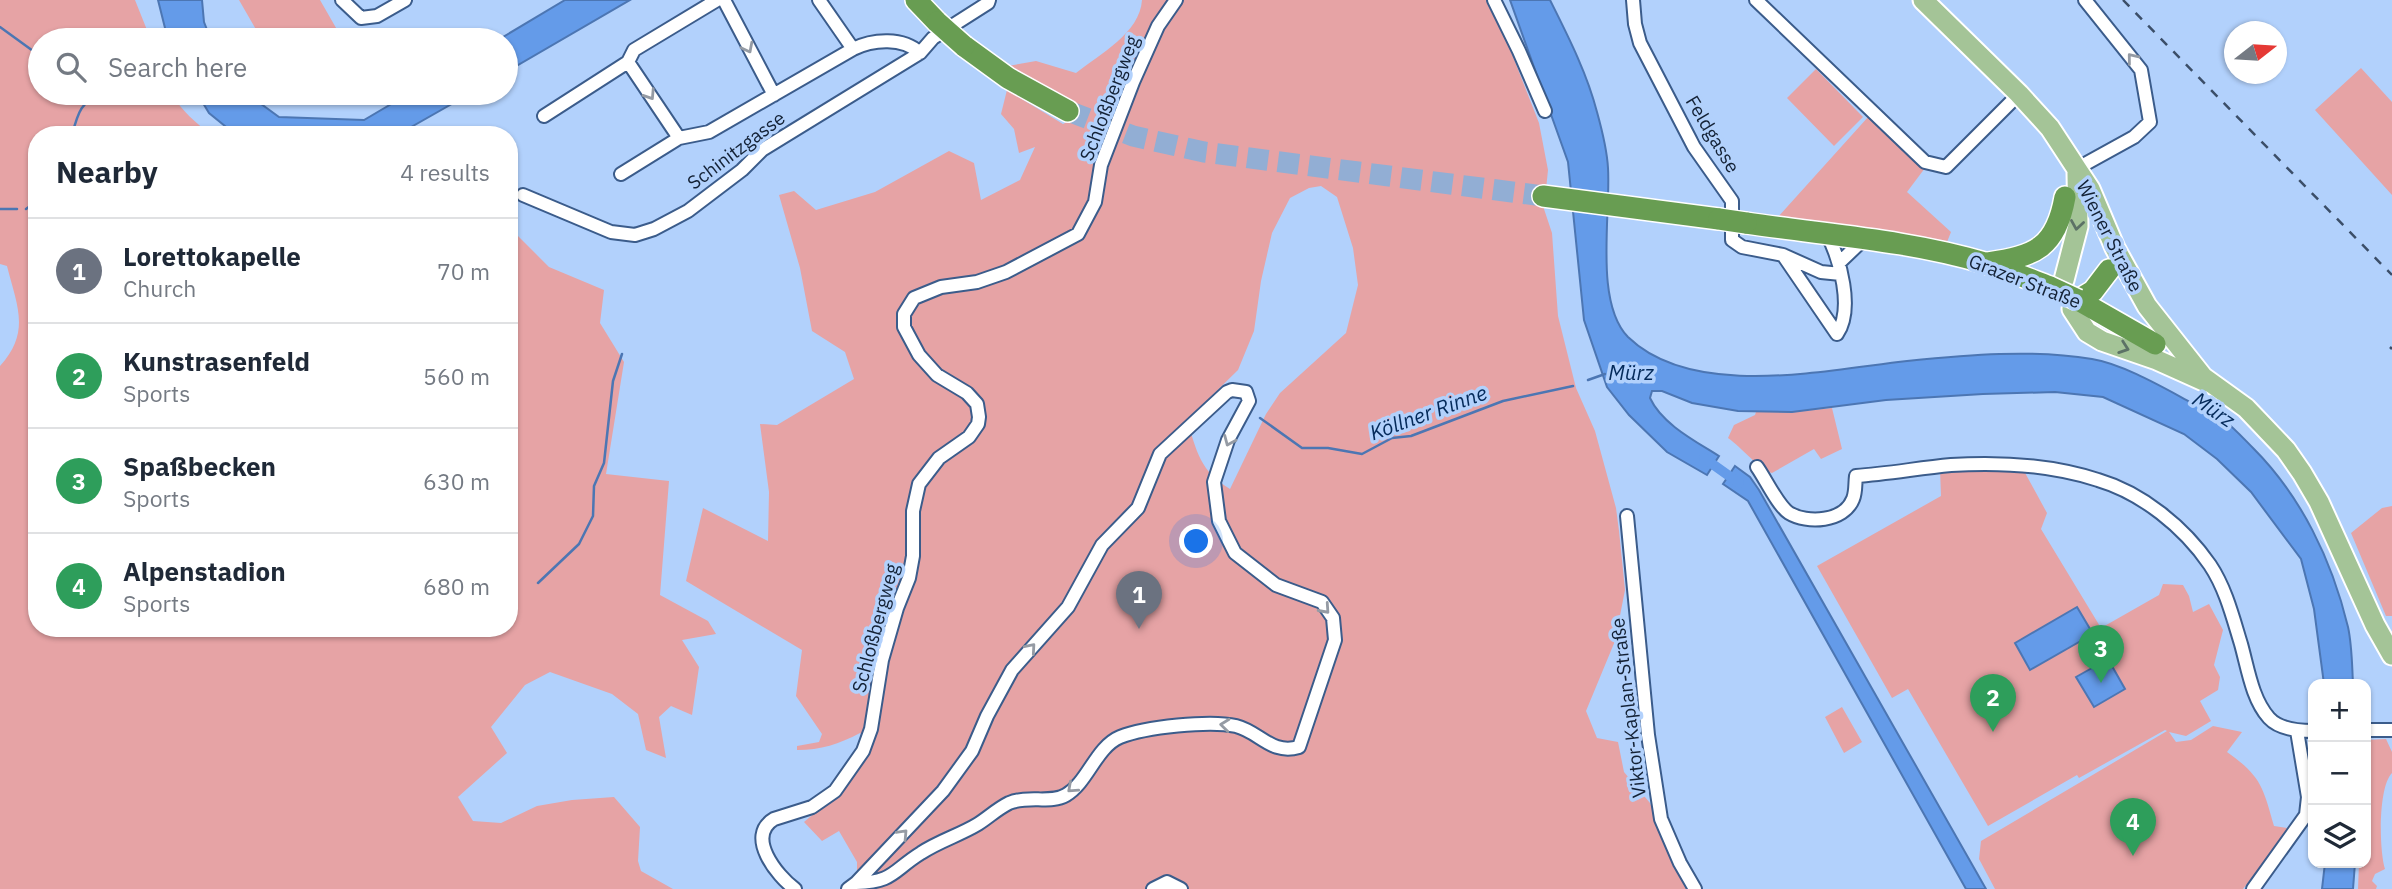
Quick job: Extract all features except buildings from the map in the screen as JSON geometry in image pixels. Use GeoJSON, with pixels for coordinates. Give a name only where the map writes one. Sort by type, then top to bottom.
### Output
{"type":"FeatureCollection","features":[{"type":"Feature","properties":{"kind":"highway"},"geometry":{"type":"LineString","coordinates":[[916,0],[964,46],[1008,78],[1068,111]]}},
{"type":"Feature","properties":{"kind":"highway","name":"Grazer Straße"},"geometry":{"type":"LineString","coordinates":[[1543,196],[1864,239],[1917,247],[1986,264],[2015,267],[2057,284],[2075,305],[2155,344]]}},
{"type":"Feature","properties":{"kind":"highway"},"geometry":{"type":"LineString","coordinates":[[2015,267],[2049,239],[2062,213],[2065,197]]}},
{"type":"Feature","properties":{"kind":"highway"},"geometry":{"type":"LineString","coordinates":[[2075,305],[2093,291],[2109,270]]}},
{"type":"Feature","properties":{"kind":"main road"},"geometry":{"type":"LineString","coordinates":[[1923,0],[2020,94],[2050,128],[2076,169]]}},
{"type":"Feature","properties":{"kind":"main road"},"geometry":{"type":"LineString","coordinates":[[2063,147],[2065,197]]}},
{"type":"Feature","properties":{"kind":"main road","name":"Wiener Straße"},"geometry":{"type":"LineString","coordinates":[[2076,169],[2090,189],[2115,248],[2147,306],[2211,383]]}},
{"type":"Feature","properties":{"kind":"main road","name":"Wiener Straße"},"geometry":{"type":"LineString","coordinates":[[2057,284],[2078,226],[2076,169]]}},
{"type":"Feature","properties":{"kind":"main road"},"geometry":{"type":"LineString","coordinates":[[2109,270],[2115,248]]}},
{"type":"Feature","properties":{"kind":"main road","name":"Wiener Straße"},"geometry":{"type":"LineString","coordinates":[[2075,305],[2087,332],[2102,341],[2211,383],[2245,408],[2269,432],[2302,473],[2319,502],[2375,625],[2392,654]]}},
{"type":"Feature","properties":{"kind":"main road","name":"Grazer Straße"},"geometry":{"type":"LineString","coordinates":[[2155,344],[2211,383]]}},
{"type":"Feature","properties":{"kind":"street"},"geometry":{"type":"LineString","coordinates":[[342,0],[361,18],[377,16],[405,0]]}},
{"type":"Feature","properties":{"kind":"street"},"geometry":{"type":"LineString","coordinates":[[544,116],[628,62],[634,50],[717,0]]}},
{"type":"Feature","properties":{"kind":"street"},"geometry":{"type":"LineString","coordinates":[[724,0],[774,94]]}},
{"type":"Feature","properties":{"kind":"street"},"geometry":{"type":"LineString","coordinates":[[819,0],[853,49]]}},
{"type":"Feature","properties":{"kind":"street","name":"Schinitzgasse"},"geometry":{"type":"LineString","coordinates":[[523,195],[611,232],[635,235],[654,229],[688,211],[742,170],[762,150],[920,53],[933,38],[988,4],[989,0]]}},
{"type":"Feature","properties":{"kind":"street","name":"Schloßbergweg"},"geometry":{"type":"LineString","coordinates":[[795,889],[768,858],[762,842],[763,832],[769,822],[812,807],[835,792],[863,751],[871,729],[882,660],[909,578],[919,484],[939,457],[969,437],[978,424],[977,404],[967,393],[937,374],[919,355],[904,327],[904,314],[914,298],[941,287],[977,282],[1006,272],[1078,233],[1095,202],[1101,165],[1133,82],[1158,26],[1176,0]]}},
{"type":"Feature","properties":{"kind":"street"},"geometry":{"type":"LineString","coordinates":[[1494,0],[1545,111]]}},
{"type":"Feature","properties":{"kind":"street","name":"Feldgasse"},"geometry":{"type":"LineString","coordinates":[[1633,0],[1640,43],[1694,147],[1732,201],[1732,240],[1742,247],[1783,255],[1821,272],[1841,268]]}},
{"type":"Feature","properties":{"kind":"street"},"geometry":{"type":"LineString","coordinates":[[1756,0],[1925,162],[1946,167],[2020,94]]}},
{"type":"Feature","properties":{"kind":"street"},"geometry":{"type":"LineString","coordinates":[[2076,169],[2134,136],[2150,122],[2141,70],[2085,0]]}},
{"type":"Feature","properties":{"kind":"street"},"geometry":{"type":"LineString","coordinates":[[621,174],[679,138],[709,132],[867,42],[913,46],[920,53]]}},
{"type":"Feature","properties":{"kind":"street"},"geometry":{"type":"LineString","coordinates":[[628,62],[679,138]]}},
{"type":"Feature","properties":{"kind":"street"},"geometry":{"type":"LineString","coordinates":[[1783,255],[1838,334],[1845,323],[1841,268],[1821,233]]}},
{"type":"Feature","properties":{"kind":"street"},"geometry":{"type":"LineString","coordinates":[[1841,268],[1864,239]]}},
{"type":"Feature","properties":{"kind":"street"},"geometry":{"type":"LineString","coordinates":[[1227,392],[1246,392],[1249,401],[1228,440],[1214,482],[1219,521],[1235,553],[1276,585],[1322,602],[1334,618],[1335,640],[1299,747],[1279,749],[1238,726],[1201,722],[1133,733],[1117,738],[1107,747],[1068,794],[1055,799],[1030,798],[1012,802],[978,824],[924,851],[892,876],[876,883],[852,886],[943,791],[972,751],[1012,670],[1068,607],[1102,545],[1138,508],[1160,454],[1227,392]]}},
{"type":"Feature","properties":{"kind":"street"},"geometry":{"type":"LineString","coordinates":[[1757,467],[1786,511],[1811,520],[1834,516],[1845,509],[1853,499],[1856,476],[1951,465],[2000,464],[2051,469],[2099,480],[2134,496],[2161,514],[2187,537],[2211,566],[2231,610],[2257,701],[2270,720],[2297,731],[2308,731]]}},
{"type":"Feature","properties":{"kind":"street","name":"Viktor-Kaplan-Straße"},"geometry":{"type":"LineString","coordinates":[[1627,516],[1645,709],[1661,819],[1680,863],[1695,889]]}},
{"type":"Feature","properties":{"kind":"street"},"geometry":{"type":"LineString","coordinates":[[2371,730],[2392,730]]}},
{"type":"Feature","properties":{"kind":"street"},"geometry":{"type":"LineString","coordinates":[[2253,889],[2306,815],[2308,797],[2297,731]]}},
{"type":"Feature","properties":{"kind":"street"},"geometry":{"type":"LineString","coordinates":[[1153,889],[1167,883],[1181,889]]}},
{"type":"Feature","properties":{"kind":"shaded area"},"geometry":{"type":"Polygon","coordinates":[[[0,0],[135,0],[146,28],[28,28],[28,105],[180,105],[201,126],[28,126],[28,637],[518,637],[518,236],[549,267],[604,290],[600,323],[624,362],[606,474],[669,481],[660,595],[708,621],[716,634],[682,640],[699,667],[692,715],[671,706],[659,717],[666,758],[646,750],[638,714],[612,694],[550,672],[525,685],[491,727],[507,753],[458,797],[473,821],[501,823],[537,806],[614,797],[640,827],[638,861],[641,871],[673,889],[0,889],[0,366],[16,342],[19,318],[7,266],[0,264],[0,0]]]}},
{"type":"Feature","properties":{"kind":"shaded area"},"geometry":{"type":"Polygon","coordinates":[[[239,0],[320,0],[336,28],[255,28],[239,0]]]}},
{"type":"Feature","properties":{"kind":"shaded area"},"geometry":{"type":"Polygon","coordinates":[[[1142,0],[1487,0],[1499,21],[1539,123],[1548,170],[1544,209],[1552,233],[1558,316],[1576,388],[1595,431],[1616,508],[1625,590],[1615,641],[1586,711],[1597,738],[1618,742],[1624,772],[1650,803],[1673,863],[1687,889],[853,889],[857,886],[857,862],[839,831],[822,841],[804,822],[836,795],[869,744],[860,733],[830,746],[797,750],[797,746],[819,742],[822,734],[796,696],[802,650],[686,581],[703,508],[768,541],[769,492],[760,424],[777,425],[854,379],[845,352],[812,331],[800,268],[779,195],[794,191],[816,210],[875,192],[949,151],[974,163],[981,200],[1020,180],[1035,147],[1019,153],[1014,129],[1001,114],[1007,90],[1063,124],[1067,122],[1037,85],[1008,66],[1036,61],[1076,73],[1127,33],[1140,12],[1142,0]],[[1321,186],[1309,188],[1290,198],[1272,233],[1261,281],[1254,331],[1238,370],[1187,420],[1201,460],[1212,475],[1230,489],[1266,414],[1280,393],[1346,333],[1358,285],[1353,248],[1337,197],[1321,186]]]}},
{"type":"Feature","properties":{"kind":"shaded area"},"geometry":{"type":"Polygon","coordinates":[[[2361,68],[2392,102],[2392,195],[2315,110],[2361,68]]]}},
{"type":"Feature","properties":{"kind":"shaded area"},"geometry":{"type":"Polygon","coordinates":[[[1816,69],[1863,117],[1834,146],[1787,98],[1816,69]]]}},
{"type":"Feature","properties":{"kind":"shaded area"},"geometry":{"type":"Polygon","coordinates":[[[1869,116],[1925,168],[1907,192],[1951,232],[1947,242],[1778,217],[1869,116]]]}},
{"type":"Feature","properties":{"kind":"shaded area"},"geometry":{"type":"Polygon","coordinates":[[[1832,408],[1842,449],[1821,459],[1814,449],[1772,473],[1762,468],[1728,438],[1734,425],[1756,412],[1832,408]]]}},
{"type":"Feature","properties":{"kind":"shaded area"},"geometry":{"type":"Polygon","coordinates":[[[1940,469],[2024,471],[2047,513],[2041,529],[2101,628],[2159,595],[2163,584],[2183,585],[2193,612],[2209,604],[2223,630],[2214,665],[2220,677],[2218,690],[2200,701],[2211,721],[2186,736],[2169,732],[2176,742],[2191,740],[2213,726],[2242,732],[2227,752],[2247,768],[2259,783],[2274,826],[2287,828],[2281,840],[2243,889],[1995,889],[1979,859],[1981,841],[2167,731],[2079,778],[2077,775],[1988,826],[1908,689],[1892,698],[1817,566],[1941,496],[1940,469]]]}},
{"type":"Feature","properties":{"kind":"shaded area"},"geometry":{"type":"Polygon","coordinates":[[[2392,506],[2392,616],[2386,616],[2351,533],[2382,508],[2392,506]]]}},
{"type":"Feature","properties":{"kind":"shaded area"},"geometry":{"type":"Polygon","coordinates":[[[1842,707],[1862,742],[1844,753],[1825,717],[1842,707]]]}},
{"type":"Feature","properties":{"kind":"shaded area"},"geometry":{"type":"Polygon","coordinates":[[[2386,739],[2392,752],[2392,773],[2387,780],[2382,805],[2381,834],[2385,869],[2375,874],[2372,881],[2377,886],[2376,889],[2358,889],[2359,868],[2371,868],[2371,740],[2386,739]]]}},
{"type":"Feature","properties":{"kind":"water"},"geometry":{"type":"Polygon","coordinates":[[[158,0],[202,0],[206,28],[165,28],[158,0]]]}},
{"type":"Feature","properties":{"kind":"water"},"geometry":{"type":"Polygon","coordinates":[[[565,0],[630,0],[518,65],[518,28],[565,0]]]}},
{"type":"Feature","properties":{"kind":"water"},"geometry":{"type":"Polygon","coordinates":[[[1510,0],[1550,0],[1593,97],[1607,161],[1606,257],[1611,302],[1618,322],[1628,337],[1655,356],[1688,369],[1723,375],[1800,374],[1976,355],[2046,354],[2092,359],[2143,377],[2225,421],[2253,448],[2286,487],[2312,530],[2333,578],[2349,634],[2353,679],[2323,679],[2314,609],[2301,559],[2251,492],[2217,459],[2184,434],[2103,397],[2055,392],[1983,394],[1886,400],[1792,412],[1738,411],[1692,403],[1662,391],[1652,391],[1650,398],[1662,416],[1719,456],[1707,475],[1667,452],[1629,415],[1607,387],[1584,320],[1568,162],[1510,0]]]}},
{"type":"Feature","properties":{"kind":"water"},"geometry":{"type":"Polygon","coordinates":[[[204,105],[262,105],[279,117],[364,120],[390,105],[450,105],[413,126],[225,126],[209,113],[204,105]]]}},
{"type":"Feature","properties":{"kind":"water"},"geometry":{"type":"Polygon","coordinates":[[[1735,466],[1750,477],[1759,490],[1986,889],[1966,889],[1748,501],[1723,484],[1735,466]]]}},
{"type":"Feature","properties":{"kind":"water"},"geometry":{"type":"Polygon","coordinates":[[[2077,607],[2093,634],[2030,670],[2015,643],[2077,607]]]}},
{"type":"Feature","properties":{"kind":"water"},"geometry":{"type":"Polygon","coordinates":[[[2108,659],[2125,689],[2094,707],[2076,677],[2108,659]]]}},
{"type":"Feature","properties":{"kind":"water"},"geometry":{"type":"Polygon","coordinates":[[[2324,868],[2355,868],[2353,889],[2322,889],[2324,868]]]}},
{"type":"Feature","properties":{"kind":"waterway"},"geometry":{"type":"LineString","coordinates":[[0,27],[28,47]]}},
{"type":"Feature","properties":{"kind":"waterway"},"geometry":{"type":"LineString","coordinates":[[74,126],[84,105]]}},
{"type":"Feature","properties":{"kind":"waterway"},"geometry":{"type":"LineString","coordinates":[[0,209],[17,209]]}},
{"type":"Feature","properties":{"kind":"waterway"},"geometry":{"type":"LineString","coordinates":[[538,583],[579,544],[593,516],[594,486],[604,463],[613,381],[622,354]]}},
{"type":"Feature","properties":{"kind":"waterway","name":"Köllner Rinne"},"geometry":{"type":"LineString","coordinates":[[1588,380],[1605,374]]}},
{"type":"Feature","properties":{"kind":"waterway","name":"Köllner Rinne"},"geometry":{"type":"LineString","coordinates":[[1260,418],[1302,448],[1328,448],[1362,454],[1392,438],[1411,436],[1503,401],[1573,386]]}},
{"type":"Feature","properties":{"kind":"waterway","name":"Mürz"},"geometry":{"type":"LineString","coordinates":[[1704,458],[1739,483]]}},
{"type":"Feature","properties":{"kind":"tunnel"},"geometry":{"type":"LineString","coordinates":[[1068,111],[1133,136],[1204,152],[1543,196]]}},
{"type":"Feature","properties":{"kind":"railway"},"geometry":{"type":"LineString","coordinates":[[2123,0],[2392,275]]}},
{"type":"Feature","properties":{"kind":"place","name":"Lorettokapelle"},"geometry":{"type":"Point","coordinates":[1139,629]}},
{"type":"Feature","properties":{"kind":"place","name":"Spaßbecken"},"geometry":{"type":"Point","coordinates":[2101,683]}},
{"type":"Feature","properties":{"kind":"place","name":"Kunstrasenfeld"},"geometry":{"type":"Point","coordinates":[1993,732]}},
{"type":"Feature","properties":{"kind":"place","name":"Alpenstadion"},"geometry":{"type":"Point","coordinates":[2133,856]}}]}
